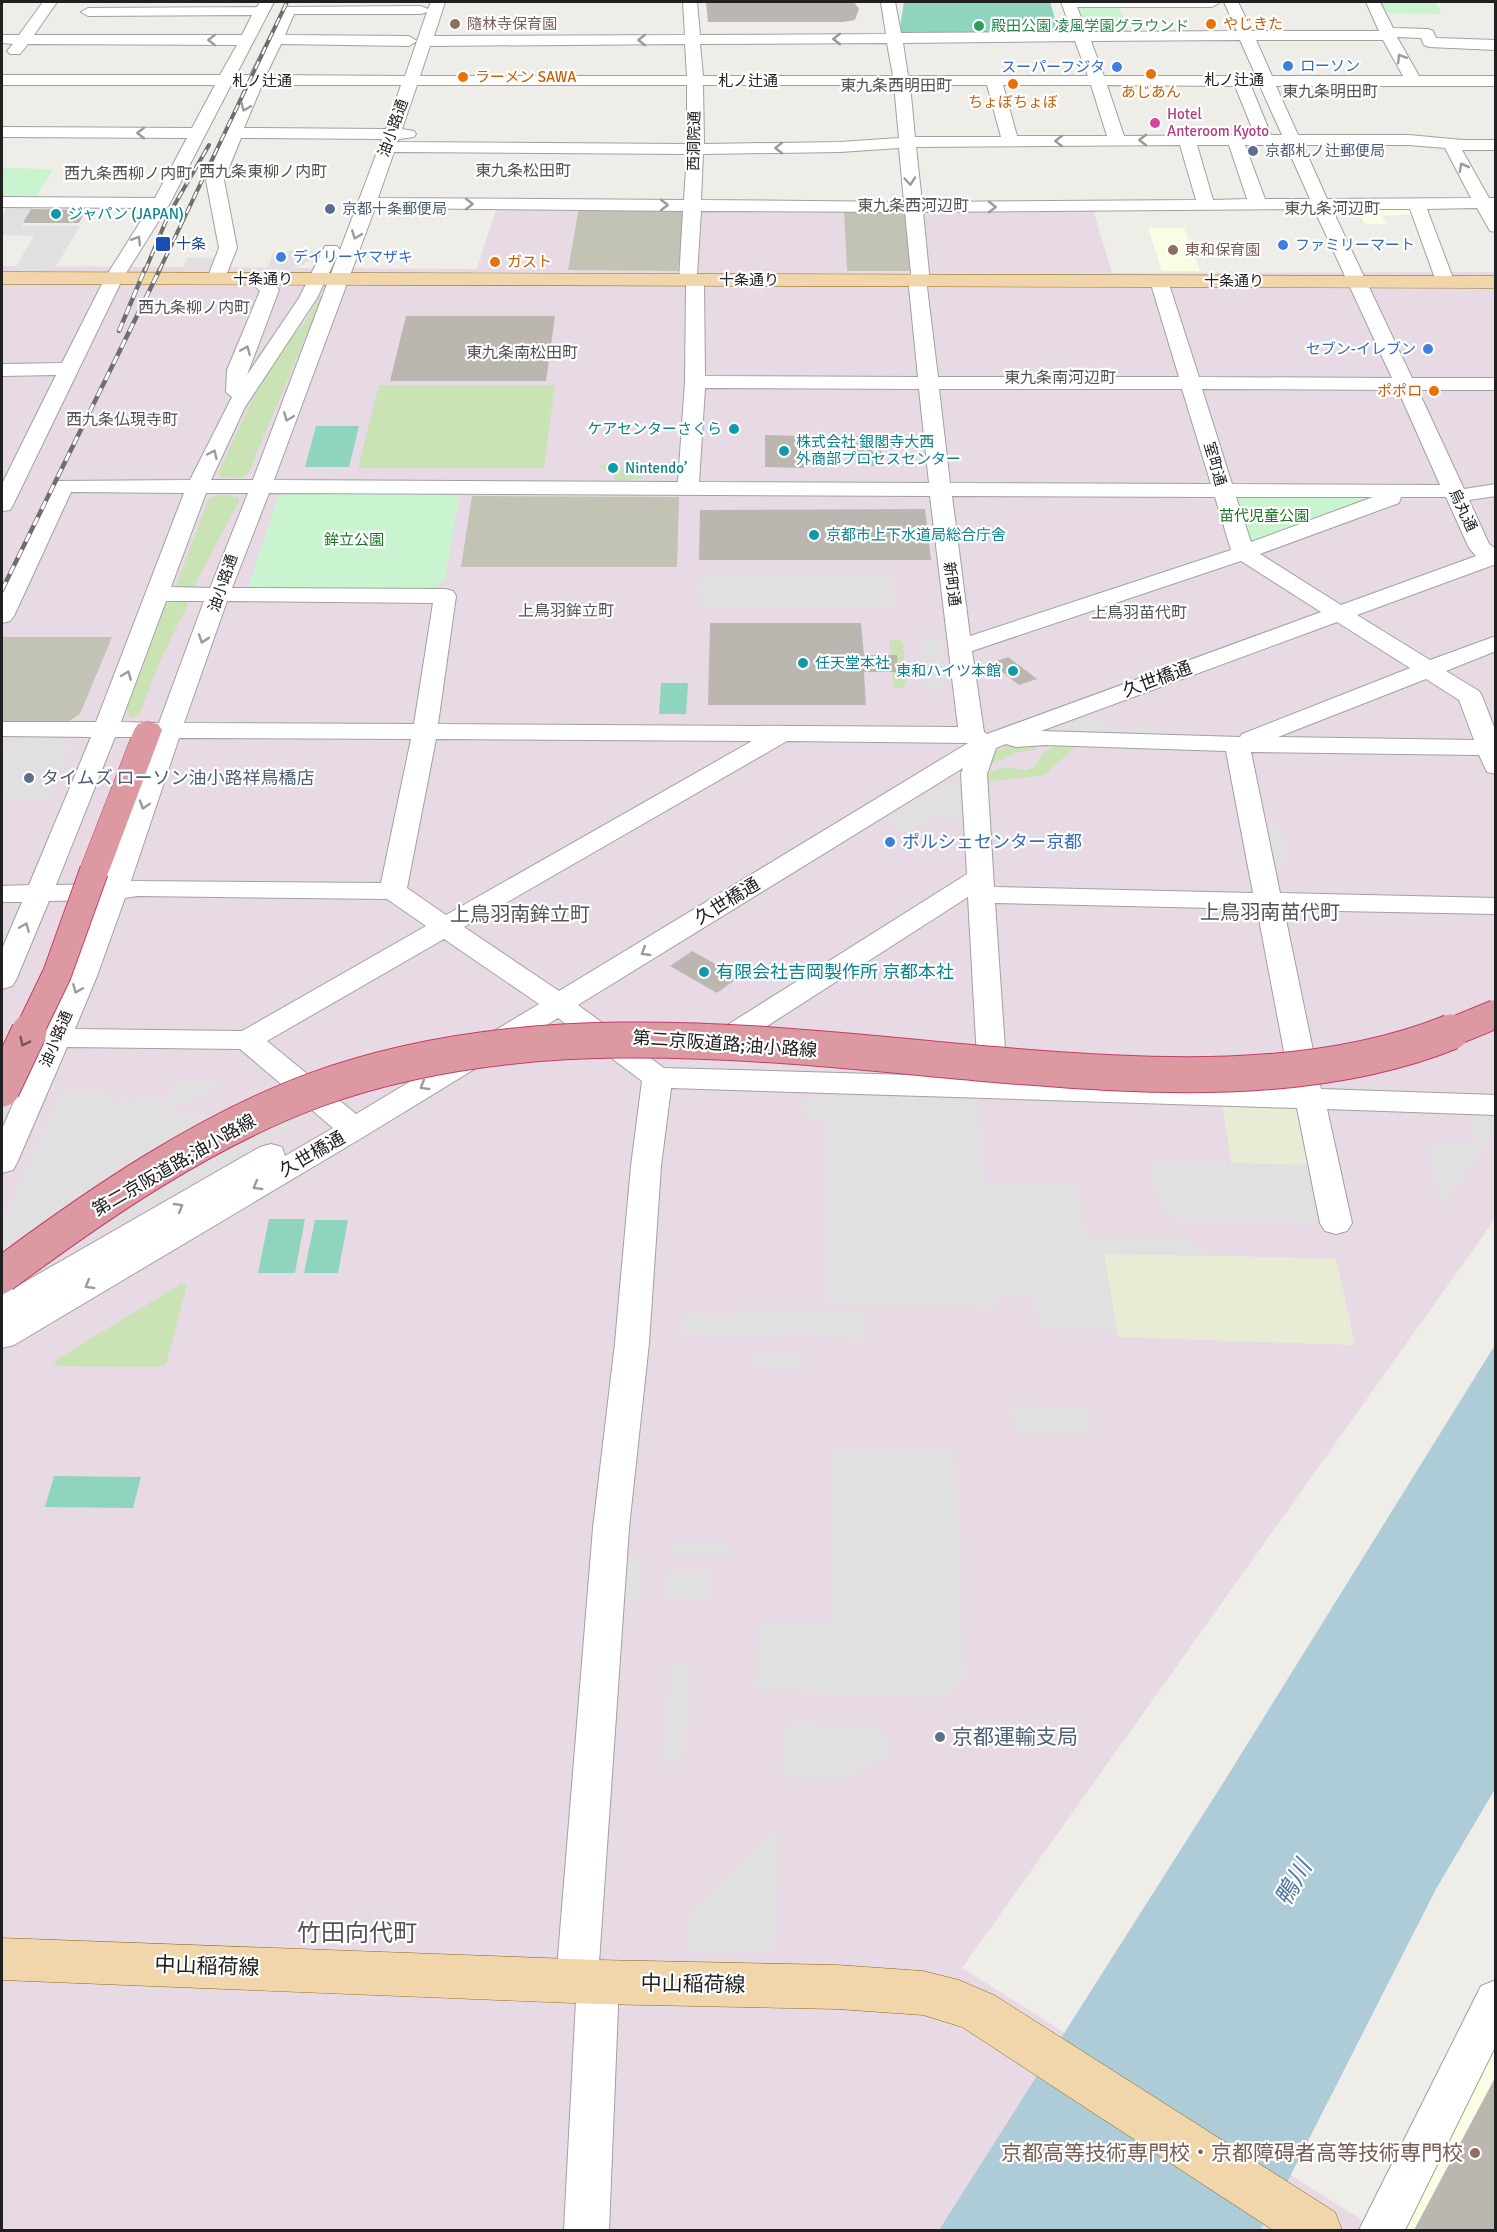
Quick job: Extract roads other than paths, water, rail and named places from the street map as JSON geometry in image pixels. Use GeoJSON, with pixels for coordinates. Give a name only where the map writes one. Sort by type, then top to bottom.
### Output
{"type":"FeatureCollection","features":[{"type":"Feature","properties":{"kind":"highway"},"geometry":{"type":"LineString","coordinates":[[2,1089],[104,881],[159,730]]}},
{"type":"Feature","properties":{"kind":"highway","name":"第二京阪道路;油小路線"},"geometry":{"type":"LineString","coordinates":[[2,1275],[128,1189],[219,1134],[316,1090],[364,1074],[466,1051],[568,1039],[671,1039],[1039,1068],[1234,1074],[1291,1070],[1347,1062],[1446,1035],[1496,1014]]}},
{"type":"Feature","properties":{"kind":"main road","name":"十条通り"},"geometry":{"type":"LineString","coordinates":[[2,278],[1496,282]]}},
{"type":"Feature","properties":{"kind":"main road","name":"中山稲荷線"},"geometry":{"type":"LineString","coordinates":[[2,1959],[587,1981],[837,1987],[923,1993],[959,2002],[978,2011],[1317,2230]]}},
{"type":"Feature","properties":{"kind":"street"},"geometry":{"type":"LineString","coordinates":[[2,71],[50,2]]}},
{"type":"Feature","properties":{"kind":"street","name":"西洞院通"},"geometry":{"type":"LineString","coordinates":[[688,488],[695,382],[692,280],[695,81],[690,2]]}},
{"type":"Feature","properties":{"kind":"street","name":"新町通"},"geometry":{"type":"LineString","coordinates":[[888,2],[896,38],[901,81],[940,489],[966,701],[979,739],[975,774],[993,1087]]}},
{"type":"Feature","properties":{"kind":"street"},"geometry":{"type":"LineString","coordinates":[[1068,2],[1153,20],[1220,21],[1252,33],[1428,34],[1429,42],[1459,52],[1494,51],[1481,29]]}},
{"type":"Feature","properties":{"kind":"street"},"geometry":{"type":"LineString","coordinates":[[1068,2],[1098,81],[1117,141]]}},
{"type":"Feature","properties":{"kind":"street","name":"烏丸通"},"geometry":{"type":"LineString","coordinates":[[1231,2],[1252,33]]}},
{"type":"Feature","properties":{"kind":"street","name":"烏丸通"},"geometry":{"type":"LineString","coordinates":[[1243,2],[1252,33],[1299,140],[1461,493],[1491,550]]}},
{"type":"Feature","properties":{"kind":"street"},"geometry":{"type":"LineString","coordinates":[[1372,2],[1387,34],[1428,97]]}},
{"type":"Feature","properties":{"kind":"street"},"geometry":{"type":"LineString","coordinates":[[216,279],[228,248],[215,180],[256,80],[289,10],[428,4]]}},
{"type":"Feature","properties":{"kind":"street","name":"油小路通"},"geometry":{"type":"LineString","coordinates":[[2,980],[78,803],[198,485],[235,406],[308,298],[328,279],[368,203],[402,80],[428,4]]}},
{"type":"Feature","properties":{"kind":"street"},"geometry":{"type":"LineString","coordinates":[[93,80],[146,5]]}},
{"type":"Feature","properties":{"kind":"street"},"geometry":{"type":"LineString","coordinates":[[154,62],[178,40],[193,19],[209,5]]}},
{"type":"Feature","properties":{"kind":"street"},"geometry":{"type":"LineString","coordinates":[[2,505],[9,476],[70,369],[114,278],[161,204],[200,133],[266,5],[90,7]]}},
{"type":"Feature","properties":{"kind":"street"},"geometry":{"type":"LineString","coordinates":[[276,39],[417,41],[1081,37],[1153,20],[1220,21]]}},
{"type":"Feature","properties":{"kind":"street"},"geometry":{"type":"LineString","coordinates":[[947,38],[954,69]]}},
{"type":"Feature","properties":{"kind":"street"},"geometry":{"type":"LineString","coordinates":[[2,39],[246,40]]}},
{"type":"Feature","properties":{"kind":"street"},"geometry":{"type":"LineString","coordinates":[[63,57],[73,40]]}},
{"type":"Feature","properties":{"kind":"street"},"geometry":{"type":"LineString","coordinates":[[48,81],[58,65],[106,61],[154,62],[230,74]]}},
{"type":"Feature","properties":{"kind":"street","name":"札ノ辻通"},"geometry":{"type":"LineString","coordinates":[[2,80],[93,80],[230,74],[256,80],[901,81],[954,69],[994,81],[1098,81],[1243,76],[1272,80],[1496,81]]}},
{"type":"Feature","properties":{"kind":"street"},"geometry":{"type":"LineString","coordinates":[[1243,76],[1265,140]]}},
{"type":"Feature","properties":{"kind":"street"},"geometry":{"type":"LineString","coordinates":[[994,81],[1010,141]]}},
{"type":"Feature","properties":{"kind":"street"},"geometry":{"type":"LineString","coordinates":[[2,132],[200,133]]}},
{"type":"Feature","properties":{"kind":"street"},"geometry":{"type":"LineString","coordinates":[[234,133],[385,138],[538,150],[695,141],[906,139],[1409,140],[1496,145]]}},
{"type":"Feature","properties":{"kind":"street","name":"油小路通"},"geometry":{"type":"LineString","coordinates":[[159,730],[165,684],[212,595],[224,554],[245,525],[262,485],[351,204],[385,138]]}},
{"type":"Feature","properties":{"kind":"street"},"geometry":{"type":"LineString","coordinates":[[1187,140],[1206,206]]}},
{"type":"Feature","properties":{"kind":"street"},"geometry":{"type":"LineString","coordinates":[[1235,140],[1258,205]]}},
{"type":"Feature","properties":{"kind":"street"},"geometry":{"type":"LineString","coordinates":[[1454,143],[1453,148],[1489,203],[1496,227]]}},
{"type":"Feature","properties":{"kind":"street"},"geometry":{"type":"LineString","coordinates":[[2,202],[161,204]]}},
{"type":"Feature","properties":{"kind":"street"},"geometry":{"type":"LineString","coordinates":[[368,203],[912,207],[1489,203]]}},
{"type":"Feature","properties":{"kind":"street"},"geometry":{"type":"LineString","coordinates":[[1417,204],[1445,282]]}},
{"type":"Feature","properties":{"kind":"street"},"geometry":{"type":"LineString","coordinates":[[235,406],[237,370],[270,290],[256,279]]}},
{"type":"Feature","properties":{"kind":"street","name":"室町通"},"geometry":{"type":"LineString","coordinates":[[1159,281],[1243,553]]}},
{"type":"Feature","properties":{"kind":"street"},"geometry":{"type":"LineString","coordinates":[[2,370],[70,369]]}},
{"type":"Feature","properties":{"kind":"street"},"geometry":{"type":"LineString","coordinates":[[695,382],[1496,384]]}},
{"type":"Feature","properties":{"kind":"street"},"geometry":{"type":"LineString","coordinates":[[2,616],[63,486],[1411,490],[1461,493],[1496,490]]}},
{"type":"Feature","properties":{"kind":"street"},"geometry":{"type":"LineString","coordinates":[[961,648],[1243,553],[1411,490]]}},
{"type":"Feature","properties":{"kind":"street","name":"久世橋通"},"geometry":{"type":"LineString","coordinates":[[2,1336],[158,1232],[346,1122],[759,872],[950,766],[979,739],[1491,550]]}},
{"type":"Feature","properties":{"kind":"street"},"geometry":{"type":"LineString","coordinates":[[2,729],[1045,738],[1493,754],[1470,696],[1243,553]]}},
{"type":"Feature","properties":{"kind":"street"},"geometry":{"type":"LineString","coordinates":[[158,594],[445,596],[425,732],[393,891]]}},
{"type":"Feature","properties":{"kind":"street"},"geometry":{"type":"LineString","coordinates":[[1237,744],[1496,643]]}},
{"type":"Feature","properties":{"kind":"street"},"geometry":{"type":"LineString","coordinates":[[56,1038],[247,1040],[782,734]]}},
{"type":"Feature","properties":{"kind":"street"},"geometry":{"type":"LineString","coordinates":[[1237,744],[1267,901],[1336,1223]]}},
{"type":"Feature","properties":{"kind":"street"},"geometry":{"type":"LineString","coordinates":[[2,894],[39,893],[104,881],[137,888],[393,891],[549,998],[657,1078],[1308,1097],[1496,1105]]}},
{"type":"Feature","properties":{"kind":"street","name":"油小路通"},"geometry":{"type":"LineString","coordinates":[[2,1163],[83,976],[104,881]]}},
{"type":"Feature","properties":{"kind":"street"},"geometry":{"type":"LineString","coordinates":[[657,1078],[679,1069],[981,886],[1267,901],[1496,906]]}},
{"type":"Feature","properties":{"kind":"street"},"geometry":{"type":"LineString","coordinates":[[247,1040],[346,1122]]}},
{"type":"Feature","properties":{"kind":"street"},"geometry":{"type":"LineString","coordinates":[[2,1073],[40,1075]]}},
{"type":"Feature","properties":{"kind":"street"},"geometry":{"type":"LineString","coordinates":[[587,2230],[587,1981],[611,1528],[632,1343],[646,1166],[657,1078]]}},
{"type":"Feature","properties":{"kind":"street","name":"久世橋通"},"geometry":{"type":"LineString","coordinates":[[2,1310],[158,1232]]}},
{"type":"Feature","properties":{"kind":"street"},"geometry":{"type":"LineString","coordinates":[[1381,2230],[1496,2000]]}},
{"type":"Feature","properties":{"kind":"water","name":"鴨川"},"geometry":{"type":"Polygon","coordinates":[[[1495,1345],[1495,1789],[1436,1889],[1276,2204],[1260,2230],[939,2230],[1225,1780],[1495,1345]]]}},
{"type":"Feature","properties":{"kind":"railway"},"geometry":{"type":"LineString","coordinates":[[159,271],[287,2]]}},
{"type":"Feature","properties":{"kind":"railway"},"geometry":{"type":"LineString","coordinates":[[145,271],[168,216],[209,145]]}},
{"type":"Feature","properties":{"kind":"railway"},"geometry":{"type":"LineString","coordinates":[[119,331],[145,269]]}},
{"type":"Feature","properties":{"kind":"railway"},"geometry":{"type":"LineString","coordinates":[[2,590],[160,269]]}},
{"type":"Feature","properties":{"kind":"place","name":"隨林寺保育園"},"geometry":{"type":"Point","coordinates":[455,24]}},
{"type":"Feature","properties":{"kind":"place","name":"やじきた"},"geometry":{"type":"Point","coordinates":[1211,24]}},
{"type":"Feature","properties":{"kind":"place","name":"殿田公園 凌風学園グラウンド"},"geometry":{"type":"Point","coordinates":[979,26]}},
{"type":"Feature","properties":{"kind":"place","name":"ローソン"},"geometry":{"type":"Point","coordinates":[1288,66]}},
{"type":"Feature","properties":{"kind":"place","name":"スーパーフジタ"},"geometry":{"type":"Point","coordinates":[1117,67]}},
{"type":"Feature","properties":{"kind":"place","name":"あじあん"},"geometry":{"type":"Point","coordinates":[1151,74]}},
{"type":"Feature","properties":{"kind":"place","name":"ラーメン SAWA"},"geometry":{"type":"Point","coordinates":[463,77]}},
{"type":"Feature","properties":{"kind":"place","name":"ちょぼちょぼ"},"geometry":{"type":"Point","coordinates":[1013,84]}},
{"type":"Feature","properties":{"kind":"place","name":"Hotel Anteroom Kyoto"},"geometry":{"type":"Point","coordinates":[1155,123]}},
{"type":"Feature","properties":{"kind":"place","name":"京都札ノ辻郵便局"},"geometry":{"type":"Point","coordinates":[1253,151]}},
{"type":"Feature","properties":{"kind":"place","name":"京都十条郵便局"},"geometry":{"type":"Point","coordinates":[330,209]}},
{"type":"Feature","properties":{"kind":"place","name":"ジャパン (JAPAN)"},"geometry":{"type":"Point","coordinates":[56,214]}},
{"type":"Feature","properties":{"kind":"place","name":"十条"},"geometry":{"type":"Point","coordinates":[163,244]}},
{"type":"Feature","properties":{"kind":"place","name":"ファミリーマート"},"geometry":{"type":"Point","coordinates":[1283,245]}},
{"type":"Feature","properties":{"kind":"place","name":"東和保育園"},"geometry":{"type":"Point","coordinates":[1173,250]}},
{"type":"Feature","properties":{"kind":"place","name":"デイリーヤマザキ"},"geometry":{"type":"Point","coordinates":[281,257]}},
{"type":"Feature","properties":{"kind":"place","name":"ガスト"},"geometry":{"type":"Point","coordinates":[495,262]}},
{"type":"Feature","properties":{"kind":"place","name":"セブン-イレブン"},"geometry":{"type":"Point","coordinates":[1428,349]}},
{"type":"Feature","properties":{"kind":"place","name":"ポポロ"},"geometry":{"type":"Point","coordinates":[1434,391]}},
{"type":"Feature","properties":{"kind":"place","name":"ケアセンターさくら"},"geometry":{"type":"Point","coordinates":[734,429]}},
{"type":"Feature","properties":{"kind":"place","name":"株式会社 銀閣寺大西 外商部プロセスセンター"},"geometry":{"type":"Point","coordinates":[784,451]}},
{"type":"Feature","properties":{"kind":"place","name":"Nintendo’"},"geometry":{"type":"Point","coordinates":[613,468]}},
{"type":"Feature","properties":{"kind":"place","name":"京都市上下水道局総合庁舎"},"geometry":{"type":"Point","coordinates":[814,535]}},
{"type":"Feature","properties":{"kind":"place","name":"任天堂本社"},"geometry":{"type":"Point","coordinates":[803,663]}},
{"type":"Feature","properties":{"kind":"place","name":"東和ハイツ本館"},"geometry":{"type":"Point","coordinates":[1013,671]}},
{"type":"Feature","properties":{"kind":"place","name":"タイムズ ローソン油小路祥鳥橋店"},"geometry":{"type":"Point","coordinates":[29,778]}},
{"type":"Feature","properties":{"kind":"place","name":"ポルシェセンター京都"},"geometry":{"type":"Point","coordinates":[890,842]}},
{"type":"Feature","properties":{"kind":"place","name":"有限会社吉岡製作所 京都本社"},"geometry":{"type":"Point","coordinates":[704,972]}},
{"type":"Feature","properties":{"kind":"place","name":"京都運輸支局"},"geometry":{"type":"Point","coordinates":[940,1737]}},
{"type":"Feature","properties":{"kind":"place","name":"京都高等技術専門校・京都障碍者高等技術専門校"},"geometry":{"type":"Point","coordinates":[1475,2153]}},
{"type":"Feature","properties":{"kind":"district","name":"東九条西明田町"},"geometry":{"type":"Point","coordinates":[896,86]}},
{"type":"Feature","properties":{"kind":"district","name":"東九条明田町"},"geometry":{"type":"Point","coordinates":[1330,92]}},
{"type":"Feature","properties":{"kind":"district","name":"東九条松田町"},"geometry":{"type":"Point","coordinates":[523,171]}},
{"type":"Feature","properties":{"kind":"district","name":"西九条東柳ノ内町"},"geometry":{"type":"Point","coordinates":[263,172]}},
{"type":"Feature","properties":{"kind":"district","name":"西九条西柳ノ内町"},"geometry":{"type":"Point","coordinates":[128,174]}},
{"type":"Feature","properties":{"kind":"district","name":"東九条西河辺町"},"geometry":{"type":"Point","coordinates":[913,206]}},
{"type":"Feature","properties":{"kind":"district","name":"東九条河辺町"},"geometry":{"type":"Point","coordinates":[1332,209]}},
{"type":"Feature","properties":{"kind":"district","name":"西九条柳ノ内町"},"geometry":{"type":"Point","coordinates":[194,308]}},
{"type":"Feature","properties":{"kind":"district","name":"東九条南松田町"},"geometry":{"type":"Point","coordinates":[522,353]}},
{"type":"Feature","properties":{"kind":"district","name":"東九条南河辺町"},"geometry":{"type":"Point","coordinates":[1060,378]}},
{"type":"Feature","properties":{"kind":"district","name":"西九条仏現寺町"},"geometry":{"type":"Point","coordinates":[122,420]}},
{"type":"Feature","properties":{"kind":"district","name":"上鳥羽鉾立町"},"geometry":{"type":"Point","coordinates":[566,611]}},
{"type":"Feature","properties":{"kind":"district","name":"上鳥羽苗代町"},"geometry":{"type":"Point","coordinates":[1139,613]}},
{"type":"Feature","properties":{"kind":"district","name":"上鳥羽南苗代町"},"geometry":{"type":"Point","coordinates":[1270,912]}},
{"type":"Feature","properties":{"kind":"district","name":"上鳥羽南鉾立町"},"geometry":{"type":"Point","coordinates":[520,914]}},
{"type":"Feature","properties":{"kind":"district","name":"竹田向代町"},"geometry":{"type":"Point","coordinates":[357,1933]}},
{"type":"Feature","properties":{"kind":"park label","name":"苗代児童公園"},"geometry":{"type":"Point","coordinates":[1264,516]}},
{"type":"Feature","properties":{"kind":"park label","name":"鉾立公園"},"geometry":{"type":"Point","coordinates":[354,540]}}]}
